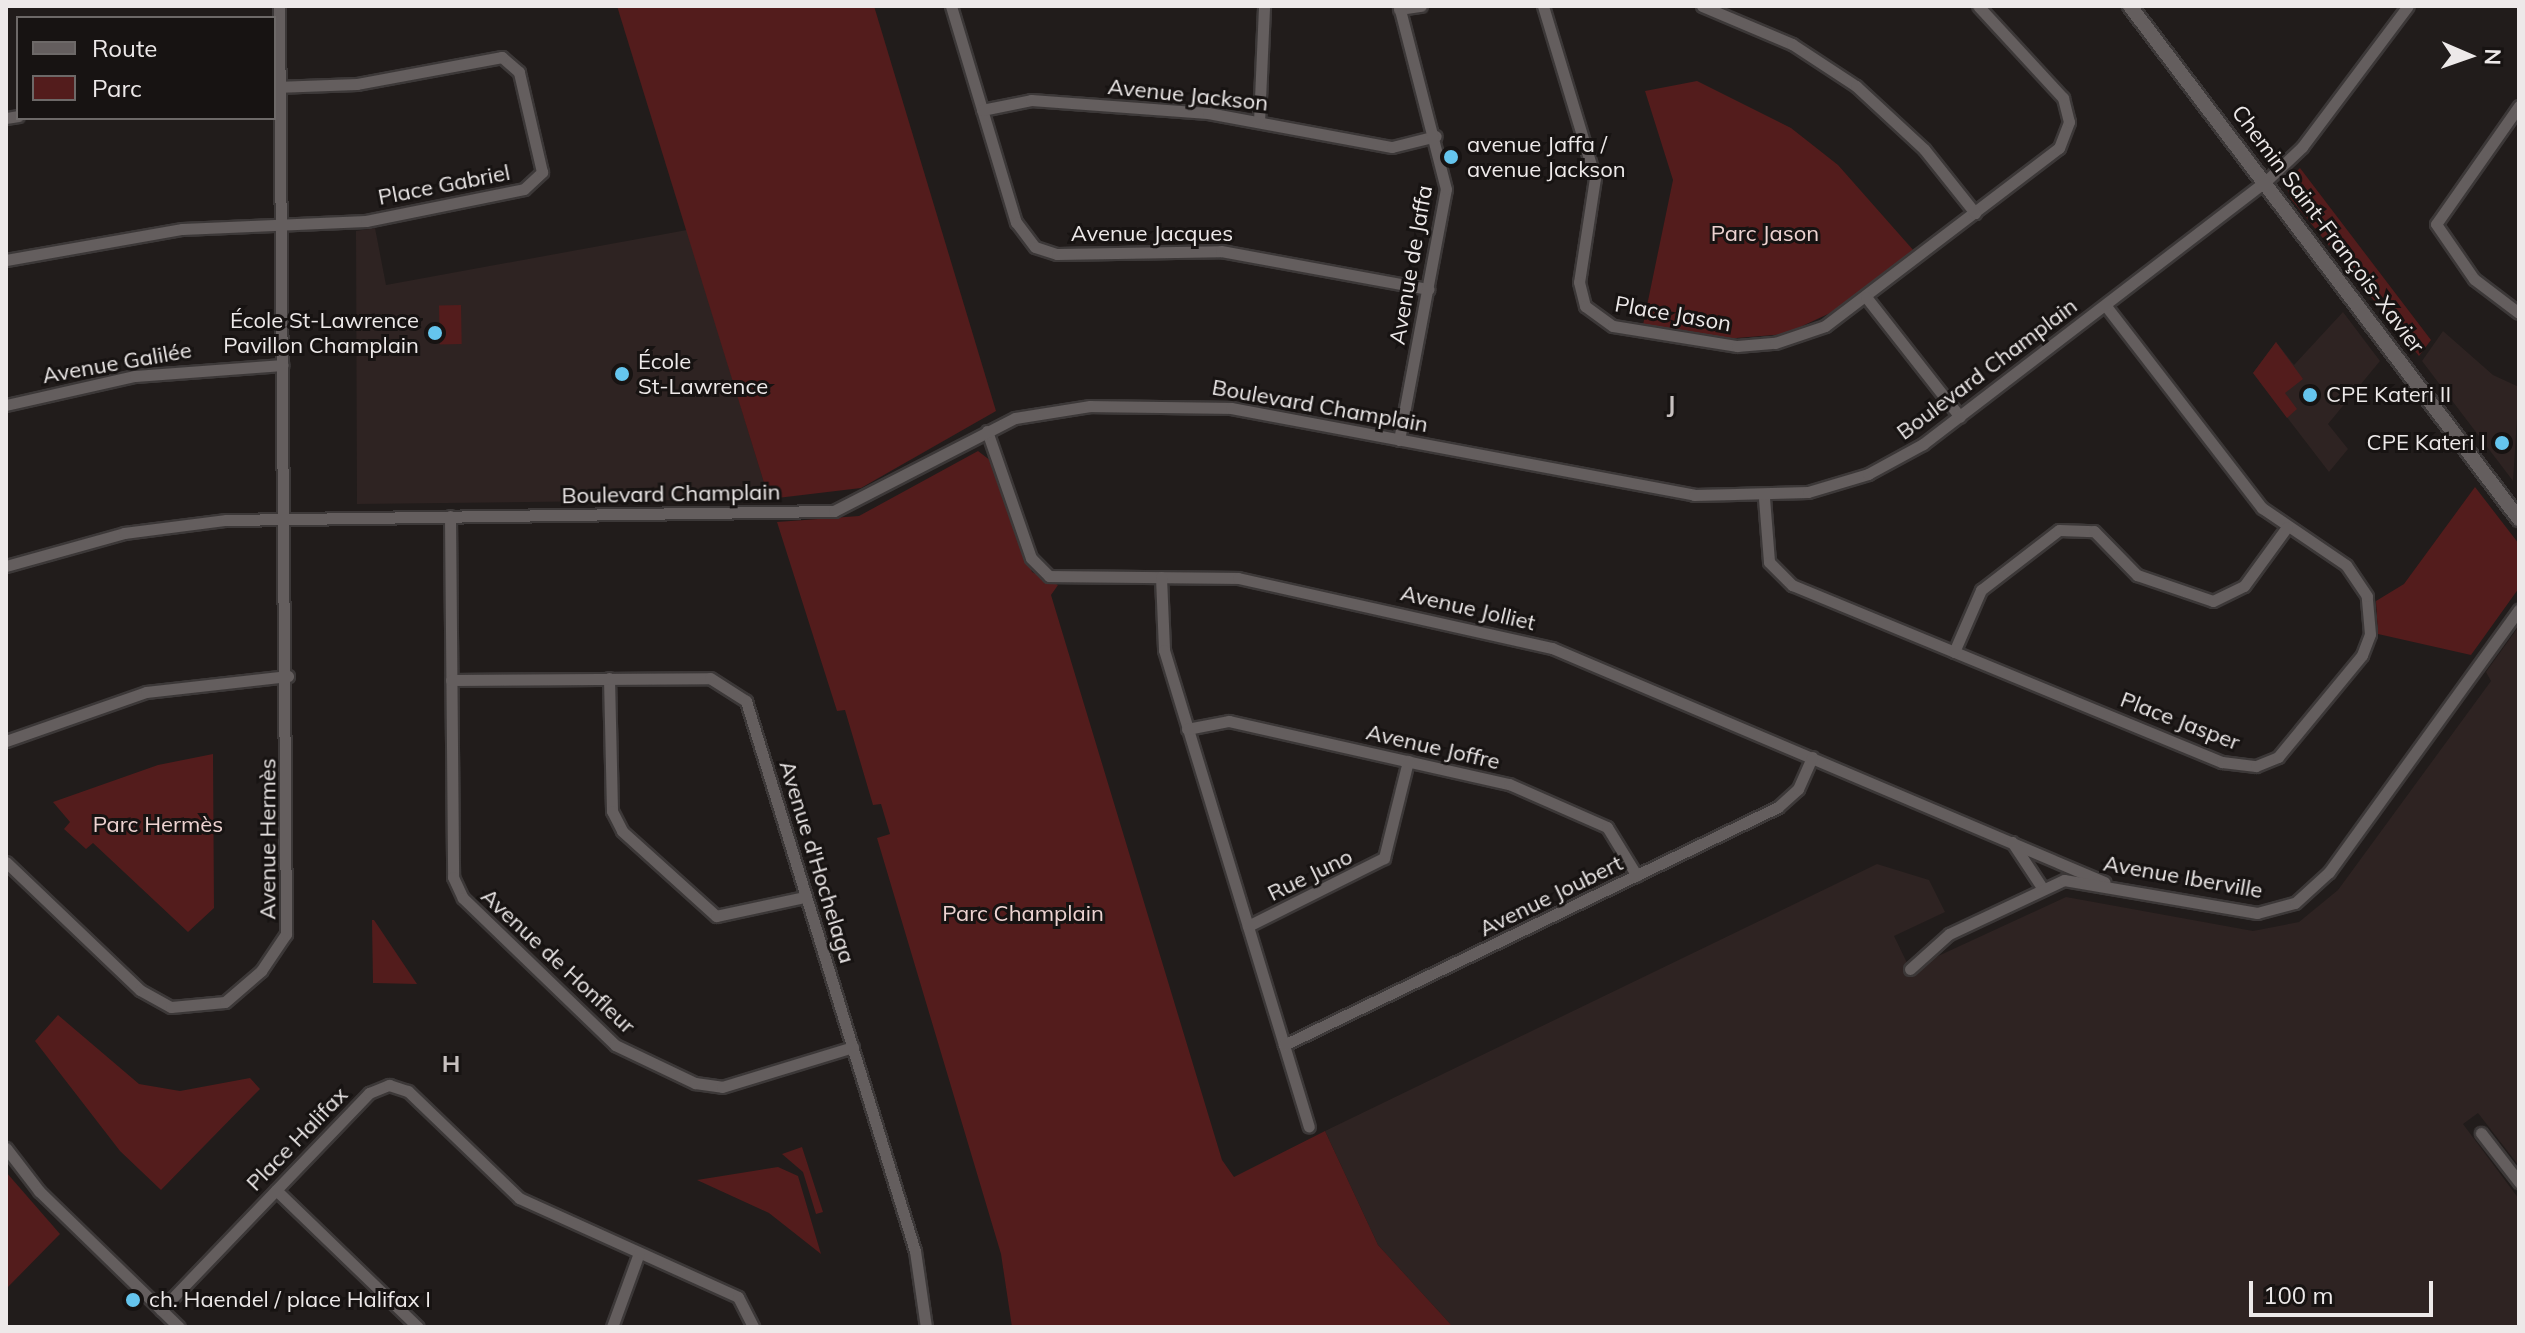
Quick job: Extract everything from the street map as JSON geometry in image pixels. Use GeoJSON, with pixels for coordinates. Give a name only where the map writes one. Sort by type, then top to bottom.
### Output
{"type":"FeatureCollection","features":[{"type":"Feature","properties":{"kind":"street","name":"Avenue Hermès"},"geometry":{"type":"LineString","coordinates":[[6,862],[150,998],[196,1010],[234,996],[274,956],[288,926],[286,518],[277,87],[279,6]]}},
{"type":"Feature","properties":{"kind":"street","name":"Avenue Jacques"},"geometry":{"type":"LineString","coordinates":[[951,6],[1018,227],[1040,250],[1221,251],[1429,289]]}},
{"type":"Feature","properties":{"kind":"street"},"geometry":{"type":"LineString","coordinates":[[1259,122],[1264,6]]}},
{"type":"Feature","properties":{"kind":"street"},"geometry":{"type":"LineString","coordinates":[[1399,8],[1421,6]]}},
{"type":"Feature","properties":{"kind":"street","name":"Place Jason"},"geometry":{"type":"LineString","coordinates":[[1543,6],[1595,178],[1579,282],[1598,319],[1697,342],[1762,345],[1825,326],[2059,148],[2069,114],[2048,78],[1978,6]]}},
{"type":"Feature","properties":{"kind":"street"},"geometry":{"type":"LineString","coordinates":[[1702,6],[1784,40],[1856,86],[1924,149],[1975,213]]}},
{"type":"Feature","properties":{"kind":"street","name":"Chemin Saint-François-Xavier"},"geometry":{"type":"LineString","coordinates":[[2130,6],[2519,519]]}},
{"type":"Feature","properties":{"kind":"street","name":"Boulevard Champlain"},"geometry":{"type":"LineString","coordinates":[[6,566],[141,530],[286,518],[834,511],[987,431],[1058,408],[1186,404],[1694,495],[1764,498],[1879,469],[1960,417],[2106,306],[2265,182],[2302,147],[2408,6]]}},
{"type":"Feature","properties":{"kind":"street","name":"Avenue de Jaffa"},"geometry":{"type":"LineString","coordinates":[[1399,8],[1436,136],[1446,198],[1399,440]]}},
{"type":"Feature","properties":{"kind":"street","name":"Place Gabriel"},"geometry":{"type":"LineString","coordinates":[[277,87],[357,84],[502,57],[519,72],[543,163],[537,182],[524,189],[366,221],[282,224]]}},
{"type":"Feature","properties":{"kind":"street","name":"Avenue Jackson"},"geometry":{"type":"LineString","coordinates":[[982,110],[1031,100],[1259,122],[1392,147],[1436,136]]}},
{"type":"Feature","properties":{"kind":"street"},"geometry":{"type":"LineString","coordinates":[[2519,106],[2437,218],[2439,235],[2478,283],[2519,313]]}},
{"type":"Feature","properties":{"kind":"street"},"geometry":{"type":"LineString","coordinates":[[6,260],[144,233],[282,224]]}},
{"type":"Feature","properties":{"kind":"street"},"geometry":{"type":"LineString","coordinates":[[1866,297],[1960,417]]}},
{"type":"Feature","properties":{"kind":"street","name":"Place Jasper"},"geometry":{"type":"LineString","coordinates":[[1764,498],[1769,562],[1784,581],[2222,762],[2264,764],[2297,742],[2370,634],[2358,578],[2262,508],[2106,306]]}},
{"type":"Feature","properties":{"kind":"street","name":"Avenue Galilée"},"geometry":{"type":"LineString","coordinates":[[6,405],[135,376],[283,365]]}},
{"type":"Feature","properties":{"kind":"street","name":"Avenue Jolliet"},"geometry":{"type":"LineString","coordinates":[[987,431],[1036,568],[1065,578],[1249,579],[1543,646],[2005,837],[2104,882]]}},
{"type":"Feature","properties":{"kind":"street","name":"Avenue de Honfleur"},"geometry":{"type":"LineString","coordinates":[[450,516],[451,680],[458,892],[615,1045],[716,1088],[853,1047]]}},
{"type":"Feature","properties":{"kind":"street"},"geometry":{"type":"LineString","coordinates":[[1954,652],[1981,590],[2059,530],[2094,531],[2137,575],[2213,601],[2239,591],[2287,527]]}},
{"type":"Feature","properties":{"kind":"street"},"geometry":{"type":"LineString","coordinates":[[1161,577],[1163,645],[1309,1126]]}},
{"type":"Feature","properties":{"kind":"street","name":"Avenue Iberville"},"geometry":{"type":"LineString","coordinates":[[1910,969],[1949,934],[2041,886],[2104,882],[2257,913],[2304,897],[2329,872],[2519,610]]}},
{"type":"Feature","properties":{"kind":"street"},"geometry":{"type":"LineString","coordinates":[[6,741],[146,692],[288,676]]}},
{"type":"Feature","properties":{"kind":"street"},"geometry":{"type":"LineString","coordinates":[[609,678],[612,811],[622,831],[716,916],[805,897]]}},
{"type":"Feature","properties":{"kind":"street","name":"Avenue d'Hochelaga"},"geometry":{"type":"LineString","coordinates":[[451,680],[710,678],[740,693],[915,1251],[926,1327]]}},
{"type":"Feature","properties":{"kind":"street","name":"Avenue Joffre"},"geometry":{"type":"LineString","coordinates":[[1187,729],[1229,721],[1509,784],[1601,823],[1637,876]]}},
{"type":"Feature","properties":{"kind":"street","name":"Avenue Joubert"},"geometry":{"type":"LineString","coordinates":[[1284,1045],[1785,803],[1812,757]]}},
{"type":"Feature","properties":{"kind":"street","name":"Rue Juno"},"geometry":{"type":"LineString","coordinates":[[1248,926],[1384,858],[1408,761]]}},
{"type":"Feature","properties":{"kind":"street","name":"Avenue Jolliet"},"geometry":{"type":"LineString","coordinates":[[2005,837],[2024,853],[2041,886]]}},
{"type":"Feature","properties":{"kind":"street","name":"Place Halifax"},"geometry":{"type":"LineString","coordinates":[[161,1310],[369,1093],[391,1086],[408,1091],[519,1198],[738,1297],[753,1327]]}},
{"type":"Feature","properties":{"kind":"street"},"geometry":{"type":"LineString","coordinates":[[2481,1133],[2519,1182]]}},
{"type":"Feature","properties":{"kind":"street"},"geometry":{"type":"LineString","coordinates":[[6,1148],[39,1191],[179,1327]]}},
{"type":"Feature","properties":{"kind":"street"},"geometry":{"type":"LineString","coordinates":[[276,1190],[418,1327]]}},
{"type":"Feature","properties":{"kind":"street"},"geometry":{"type":"LineString","coordinates":[[612,1327],[639,1253]]}},
{"type":"Feature","properties":{"kind":"shaded area"},"geometry":{"type":"Polygon","coordinates":[[[375,228],[386,285],[687,230],[769,499],[357,504],[356,231],[375,228]]]}},
{"type":"Feature","properties":{"kind":"shaded area","name":"CPE Kateri II"},"geometry":{"type":"Polygon","coordinates":[[[2343,312],[2380,361],[2328,424],[2348,449],[2329,472],[2253,373],[2276,342],[2294,365],[2343,312]]]}},
{"type":"Feature","properties":{"kind":"shaded area"},"geometry":{"type":"Polygon","coordinates":[[[2443,331],[2493,375],[2519,387],[2513,481],[2422,361],[2443,331]]]}},
{"type":"Feature","properties":{"kind":"shaded area"},"geometry":{"type":"Polygon","coordinates":[[[2519,626],[2519,1166],[2478,1113],[2463,1124],[2519,1199],[2519,1327],[1453,1327],[1378,1245],[1325,1131],[1877,864],[1929,880],[1945,912],[1894,936],[1910,969],[2066,897],[2253,931],[2299,922],[2338,890],[2491,681],[2486,672],[2519,626]]]}},
{"type":"Feature","properties":{"kind":"green space"},"geometry":{"type":"Polygon","coordinates":[[[617,6],[874,6],[996,411],[861,488],[769,499],[617,6]]]}},
{"type":"Feature","properties":{"kind":"green space","name":"Parc Jason"},"geometry":{"type":"Polygon","coordinates":[[[1697,81],[1791,128],[1838,165],[1914,251],[1841,308],[1785,334],[1724,339],[1643,325],[1673,180],[1645,91],[1697,81]]]}},
{"type":"Feature","properties":{"kind":"green space"},"geometry":{"type":"Polygon","coordinates":[[[2300,168],[2431,340],[2419,356],[2291,199],[2285,183],[2300,168]]]}},
{"type":"Feature","properties":{"kind":"green space"},"geometry":{"type":"Polygon","coordinates":[[[439,305],[461,305],[462,344],[440,344],[439,305]]]}},
{"type":"Feature","properties":{"kind":"green space"},"geometry":{"type":"Polygon","coordinates":[[[2276,342],[2303,379],[2285,393],[2297,409],[2287,418],[2253,373],[2276,342]]]}},
{"type":"Feature","properties":{"kind":"green space","name":"Parc Champlain"},"geometry":{"type":"Polygon","coordinates":[[[978,451],[991,461],[1032,572],[1058,585],[1051,595],[1222,1160],[1234,1177],[1325,1131],[1378,1245],[1453,1327],[1012,1327],[1001,1254],[877,838],[890,834],[881,804],[873,805],[845,710],[837,711],[777,522],[859,516],[978,451]]]}},
{"type":"Feature","properties":{"kind":"green space"},"geometry":{"type":"Polygon","coordinates":[[[2475,487],[2519,544],[2519,588],[2471,655],[2378,634],[2376,601],[2404,584],[2475,487]]]}},
{"type":"Feature","properties":{"kind":"green space","name":"Parc Hermès"},"geometry":{"type":"Polygon","coordinates":[[[213,754],[214,908],[188,932],[93,843],[86,849],[64,829],[70,822],[53,802],[158,765],[213,754]]]}},
{"type":"Feature","properties":{"kind":"green space"},"geometry":{"type":"Polygon","coordinates":[[[374,920],[417,984],[373,983],[374,920]]]}},
{"type":"Feature","properties":{"kind":"green space"},"geometry":{"type":"Polygon","coordinates":[[[58,1015],[139,1084],[180,1091],[250,1078],[260,1089],[161,1190],[120,1151],[35,1041],[58,1015]]]}},
{"type":"Feature","properties":{"kind":"green space"},"geometry":{"type":"Polygon","coordinates":[[[802,1147],[823,1212],[816,1214],[803,1172],[782,1154],[802,1147]]]}},
{"type":"Feature","properties":{"kind":"green space"},"geometry":{"type":"Polygon","coordinates":[[[778,1167],[798,1176],[821,1254],[769,1213],[697,1180],[778,1167]]]}},
{"type":"Feature","properties":{"kind":"green space"},"geometry":{"type":"Polygon","coordinates":[[[6,1172],[60,1234],[6,1289],[6,1172]]]}},
{"type":"Feature","properties":{"kind":"place","name":"avenue Jaffa / avenue Jackson"},"geometry":{"type":"Point","coordinates":[1451,157]}},
{"type":"Feature","properties":{"kind":"place","name":"École St-Lawrence Pavillon Champlain"},"geometry":{"type":"Point","coordinates":[435,333]}},
{"type":"Feature","properties":{"kind":"place","name":"École St-Lawrence"},"geometry":{"type":"Point","coordinates":[622,374]}},
{"type":"Feature","properties":{"kind":"place","name":"CPE Kateri II"},"geometry":{"type":"Point","coordinates":[2310,395]}},
{"type":"Feature","properties":{"kind":"place","name":"CPE Kateri I"},"geometry":{"type":"Point","coordinates":[2502,443]}},
{"type":"Feature","properties":{"kind":"place","name":"ch. Haendel / place Halifax I"},"geometry":{"type":"Point","coordinates":[133,1300]}},
{"type":"Feature","properties":{"kind":"district","name":"J"},"geometry":{"type":"Point","coordinates":[1671,404]}},
{"type":"Feature","properties":{"kind":"district","name":"H"},"geometry":{"type":"Point","coordinates":[451,1064]}}]}
